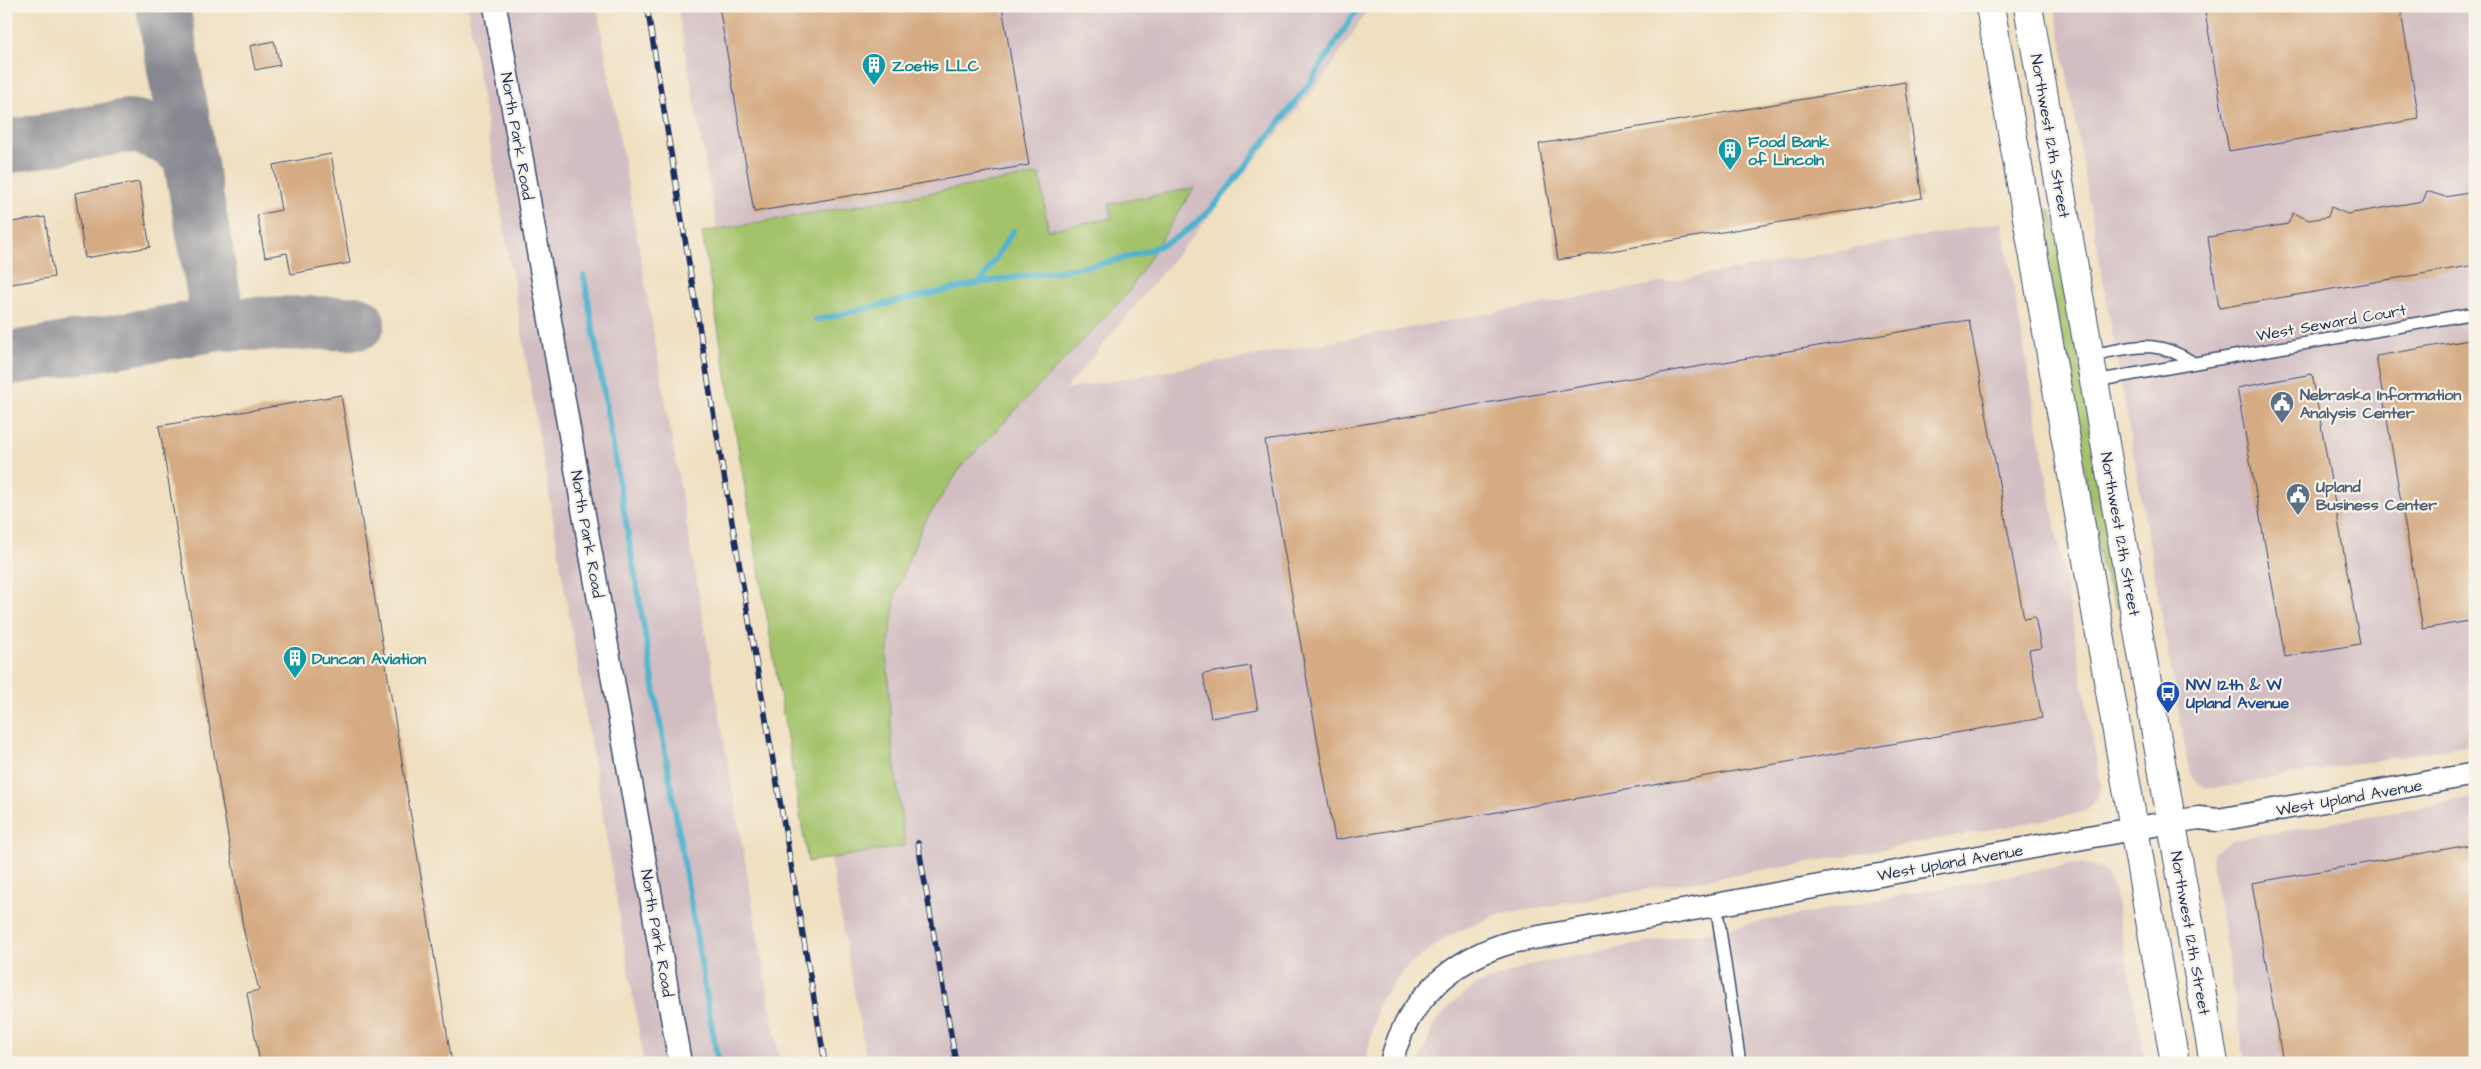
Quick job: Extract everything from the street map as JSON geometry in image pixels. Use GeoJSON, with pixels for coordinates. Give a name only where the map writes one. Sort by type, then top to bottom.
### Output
{"type":"FeatureCollection","features":[{"type":"Feature","properties":{"kind":"main road"},"geometry":{"type":"LineString","coordinates":[[1990,6],[2175,1063]]}},
{"type":"Feature","properties":{"kind":"main road","name":"Northwest 12th Street"},"geometry":{"type":"LineString","coordinates":[[2028,6],[2214,1063]]}},
{"type":"Feature","properties":{"kind":"street","name":"North Park Road"},"geometry":{"type":"LineString","coordinates":[[495,6],[680,1063]]}},
{"type":"Feature","properties":{"kind":"street","name":"West Upland Avenue"},"geometry":{"type":"LineString","coordinates":[[1391,1063],[1395,1047],[1408,1019],[1436,982],[1469,958],[1512,942],[2171,822],[2199,818],[2218,820],[2475,774]]}},
{"type":"Feature","properties":{"kind":"lane","name":"West Seward Court"},"geometry":{"type":"LineString","coordinates":[[2093,368],[2194,364],[2475,313]]}},
{"type":"Feature","properties":{"kind":"lane"},"geometry":{"type":"LineString","coordinates":[[2093,368],[2144,346],[2157,346],[2176,352],[2194,364]]}},
{"type":"Feature","properties":{"kind":"lane"},"geometry":{"type":"LineString","coordinates":[[1716,904],[1740,1063]]}},
{"type":"Feature","properties":{"kind":"shaded area"},"geometry":{"type":"Polygon","coordinates":[[[467,6],[597,6],[780,1063],[644,1063],[467,6]]]}},
{"type":"Feature","properties":{"kind":"shaded area"},"geometry":{"type":"Polygon","coordinates":[[[677,6],[1370,6],[1325,76],[1066,389],[2002,222],[2101,786],[2099,796],[2086,811],[2075,814],[1862,853],[1497,915],[1446,937],[1407,967],[1379,1002],[1365,1063],[867,1063],[677,6]]]}},
{"type":"Feature","properties":{"kind":"shaded area"},"geometry":{"type":"Polygon","coordinates":[[[2055,6],[2475,6],[2475,743],[2218,788],[2206,788],[2193,779],[2189,771],[2055,6]]]}},
{"type":"Feature","properties":{"kind":"shaded area"},"geometry":{"type":"Polygon","coordinates":[[[2475,798],[2475,1063],[2245,1063],[2212,862],[2213,853],[2233,840],[2475,798]]]}},
{"type":"Feature","properties":{"kind":"shaded area"},"geometry":{"type":"Polygon","coordinates":[[[2071,864],[2091,865],[2105,871],[2114,890],[2146,1063],[1419,1063],[1435,1022],[1456,1000],[1476,985],[1533,964],[2071,864]]]}},
{"type":"Feature","properties":{"kind":"green space"},"geometry":{"type":"Polygon","coordinates":[[[1040,174],[1048,230],[1112,218],[1109,204],[1194,188],[1127,294],[962,466],[922,526],[896,592],[887,657],[892,743],[905,846],[808,862],[702,232],[1040,174]]]}},
{"type":"Feature","properties":{"kind":"green space"},"geometry":{"type":"Polygon","coordinates":[[[2050,210],[2054,220],[2123,606],[2117,608],[2101,564],[2039,213],[2050,210]]]}},
{"type":"Feature","properties":{"kind":"building","name":"Zoetis LLC"},"geometry":{"type":"Polygon","coordinates":[[[719,6],[1002,6],[1029,165],[754,212],[719,6]]]}},
{"type":"Feature","properties":{"kind":"building"},"geometry":{"type":"Polygon","coordinates":[[[2204,6],[2400,6],[2419,119],[2229,151],[2204,6]]]}},
{"type":"Feature","properties":{"kind":"building"},"geometry":{"type":"Polygon","coordinates":[[[274,41],[280,65],[255,70],[250,46],[274,41]]]}},
{"type":"Feature","properties":{"kind":"building","name":"Food Bank of Lincoln"},"geometry":{"type":"Polygon","coordinates":[[[1905,82],[1922,198],[1558,260],[1539,144],[1905,82]]]}},
{"type":"Feature","properties":{"kind":"building"},"geometry":{"type":"Polygon","coordinates":[[[331,154],[350,263],[291,274],[287,253],[265,257],[257,215],[281,210],[273,165],[331,154]]]}},
{"type":"Feature","properties":{"kind":"building"},"geometry":{"type":"Polygon","coordinates":[[[139,182],[150,247],[85,258],[75,193],[139,182]]]}},
{"type":"Feature","properties":{"kind":"building"},"geometry":{"type":"Polygon","coordinates":[[[2427,191],[2445,197],[2475,192],[2475,265],[2219,308],[2208,237],[2288,224],[2293,213],[2309,220],[2328,217],[2331,207],[2347,214],[2423,201],[2427,191]]]}},
{"type":"Feature","properties":{"kind":"building"},"geometry":{"type":"Polygon","coordinates":[[[45,217],[54,277],[6,285],[6,223],[45,217]]]}},
{"type":"Feature","properties":{"kind":"building"},"geometry":{"type":"Polygon","coordinates":[[[1969,320],[2024,619],[2035,617],[2041,648],[2029,650],[2042,718],[1335,840],[1265,441],[1969,320]]]}},
{"type":"Feature","properties":{"kind":"building"},"geometry":{"type":"Polygon","coordinates":[[[2475,339],[2475,620],[2423,629],[2376,356],[2475,339]]]}},
{"type":"Feature","properties":{"kind":"building","name":"Upland Business Center"},"geometry":{"type":"Polygon","coordinates":[[[2312,374],[2360,644],[2285,657],[2237,388],[2312,374]]]}},
{"type":"Feature","properties":{"kind":"building","name":"Duncan Aviation"},"geometry":{"type":"Polygon","coordinates":[[[341,395],[452,1063],[260,1063],[247,993],[259,990],[244,932],[159,426],[341,395]]]}},
{"type":"Feature","properties":{"kind":"building"},"geometry":{"type":"Polygon","coordinates":[[[1250,666],[1258,710],[1211,718],[1203,674],[1250,666]]]}},
{"type":"Feature","properties":{"kind":"building"},"geometry":{"type":"Polygon","coordinates":[[[2475,844],[2475,1063],[2283,1063],[2252,883],[2475,844]]]}},
{"type":"Feature","properties":{"kind":"waterway"},"geometry":{"type":"LineString","coordinates":[[815,320],[981,283],[1122,259],[1174,239],[1197,222],[1223,195],[1312,80],[1359,6]]}},
{"type":"Feature","properties":{"kind":"waterway"},"geometry":{"type":"LineString","coordinates":[[980,283],[1013,231]]}},
{"type":"Feature","properties":{"kind":"waterway"},"geometry":{"type":"LineString","coordinates":[[584,276],[718,1063]]}},
{"type":"Feature","properties":{"kind":"taxiway"},"geometry":{"type":"LineString","coordinates":[[163,6],[219,324]]}},
{"type":"Feature","properties":{"kind":"taxiway"},"geometry":{"type":"LineString","coordinates":[[6,147],[127,126],[145,129],[161,135],[189,155]]}},
{"type":"Feature","properties":{"kind":"taxiway"},"geometry":{"type":"LineString","coordinates":[[6,359],[219,324],[358,323]]}},
{"type":"Feature","properties":{"kind":"railway"},"geometry":{"type":"LineString","coordinates":[[647,6],[714,417],[825,1063]]}},
{"type":"Feature","properties":{"kind":"railway"},"geometry":{"type":"LineString","coordinates":[[918,843],[956,1063]]}},
{"type":"Feature","properties":{"kind":"place","name":"Zoetis LLC"},"geometry":{"type":"Point","coordinates":[874,86]}},
{"type":"Feature","properties":{"kind":"place","name":"Food Bank of Lincoln"},"geometry":{"type":"Point","coordinates":[1730,171]}},
{"type":"Feature","properties":{"kind":"place","name":"Nebraska Information Analysis Center"},"geometry":{"type":"Point","coordinates":[2282,424]}},
{"type":"Feature","properties":{"kind":"place","name":"Upland Business Center"},"geometry":{"type":"Point","coordinates":[2298,516]}},
{"type":"Feature","properties":{"kind":"place","name":"Duncan Aviation"},"geometry":{"type":"Point","coordinates":[295,679]}},
{"type":"Feature","properties":{"kind":"place","name":"NW 12th & W Upland Avenue"},"geometry":{"type":"Point","coordinates":[2168,714]}}]}
